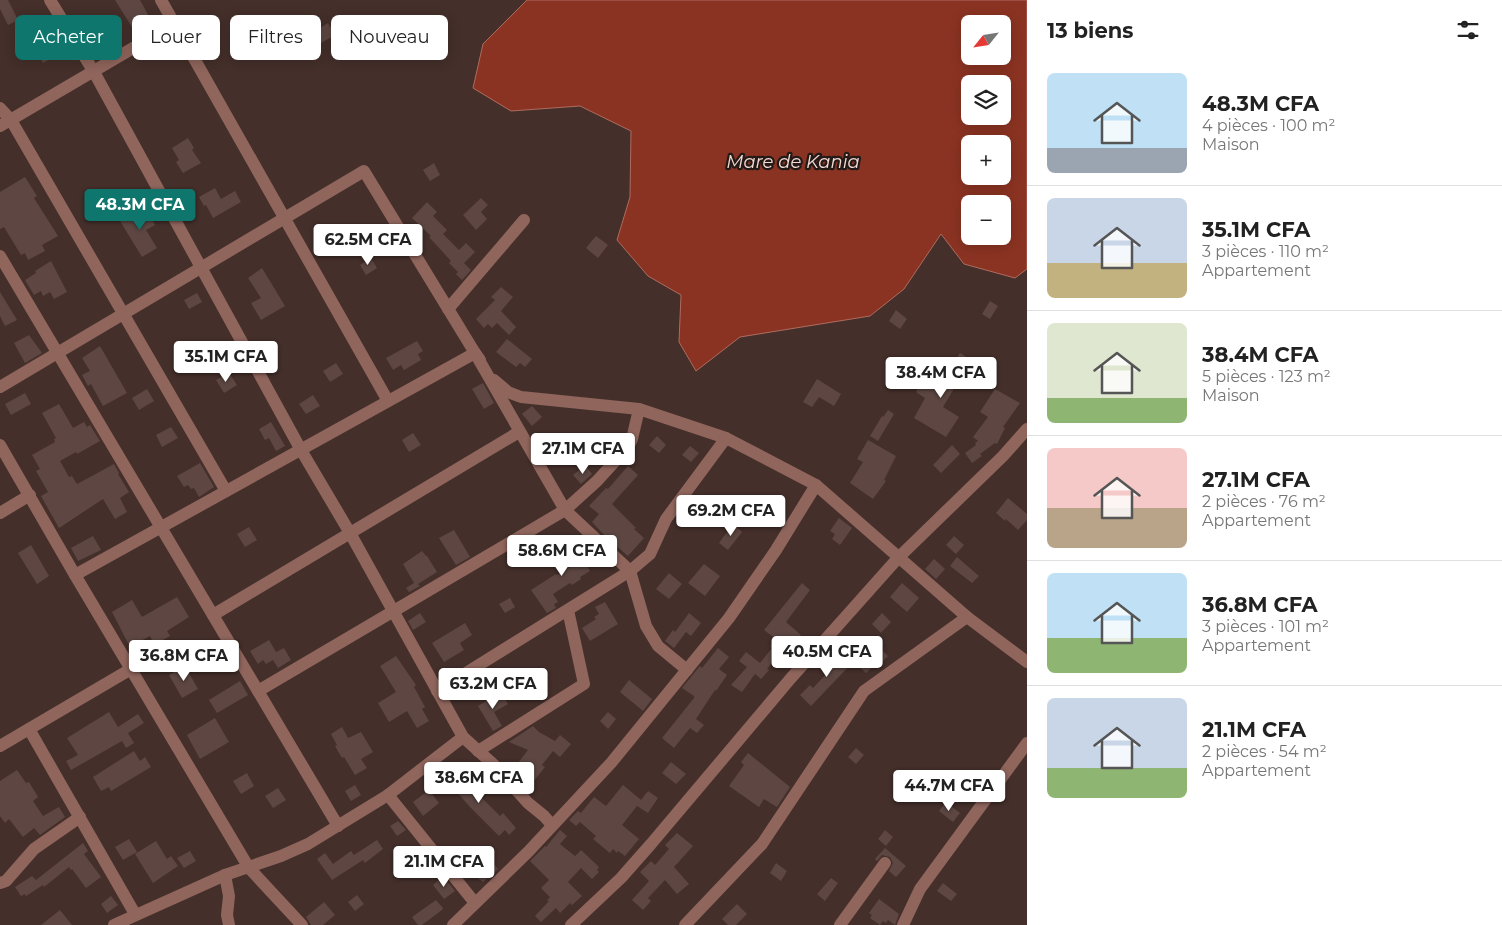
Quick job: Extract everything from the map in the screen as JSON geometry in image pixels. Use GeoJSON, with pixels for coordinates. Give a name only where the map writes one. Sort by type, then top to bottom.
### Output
{"type":"FeatureCollection","features":[{"type":"Feature","properties":{"kind":"street"},"geometry":{"type":"LineString","coordinates":[[50,0],[94,72],[301,450],[350,533],[462,737],[494,765],[528,803],[552,825]]}},
{"type":"Feature","properties":{"kind":"street"},"geometry":{"type":"LineString","coordinates":[[161,0],[169,15]]}},
{"type":"Feature","properties":{"kind":"street"},"geometry":{"type":"LineString","coordinates":[[0,126],[132,49]]}},
{"type":"Feature","properties":{"kind":"street"},"geometry":{"type":"LineString","coordinates":[[194,60],[388,402]]}},
{"type":"Feature","properties":{"kind":"street"},"geometry":{"type":"LineString","coordinates":[[0,108],[11,120],[226,491]]}},
{"type":"Feature","properties":{"kind":"street"},"geometry":{"type":"LineString","coordinates":[[0,387],[364,171],[475,353],[565,510],[630,571],[646,626],[658,646],[687,670]]}},
{"type":"Feature","properties":{"kind":"street"},"geometry":{"type":"LineString","coordinates":[[448,308],[524,220]]}},
{"type":"Feature","properties":{"kind":"street"},"geometry":{"type":"LineString","coordinates":[[0,256],[338,826]]}},
{"type":"Feature","properties":{"kind":"street"},"geometry":{"type":"LineString","coordinates":[[75,575],[475,353]]}},
{"type":"Feature","properties":{"kind":"street"},"geometry":{"type":"LineString","coordinates":[[475,353],[494,380],[514,395],[640,409],[726,438],[816,485],[967,617],[1027,662]]}},
{"type":"Feature","properties":{"kind":"street"},"geometry":{"type":"LineString","coordinates":[[258,691],[565,510],[597,481],[628,447],[640,409]]}},
{"type":"Feature","properties":{"kind":"street"},"geometry":{"type":"LineString","coordinates":[[571,925],[621,878],[791,678],[898,558],[1003,456],[1027,428]]}},
{"type":"Feature","properties":{"kind":"street"},"geometry":{"type":"LineString","coordinates":[[213,615],[519,432]]}},
{"type":"Feature","properties":{"kind":"street"},"geometry":{"type":"LineString","coordinates":[[437,690],[630,571],[650,554],[666,519],[726,438]]}},
{"type":"Feature","properties":{"kind":"street"},"geometry":{"type":"LineString","coordinates":[[0,445],[249,868],[302,925]]}},
{"type":"Feature","properties":{"kind":"street"},"geometry":{"type":"LineString","coordinates":[[453,925],[528,852],[611,763],[728,618],[776,550],[816,485]]}},
{"type":"Feature","properties":{"kind":"street"},"geometry":{"type":"LineString","coordinates":[[0,513],[30,494]]}},
{"type":"Feature","properties":{"kind":"street"},"geometry":{"type":"LineString","coordinates":[[478,751],[584,684],[568,610]]}},
{"type":"Feature","properties":{"kind":"street"},"geometry":{"type":"LineString","coordinates":[[686,925],[762,844],[864,691],[967,617]]}},
{"type":"Feature","properties":{"kind":"street"},"geometry":{"type":"LineString","coordinates":[[0,746],[131,669]]}},
{"type":"Feature","properties":{"kind":"street"},"geometry":{"type":"LineString","coordinates":[[29,729],[135,914]]}},
{"type":"Feature","properties":{"kind":"street"},"geometry":{"type":"LineString","coordinates":[[114,925],[225,875],[249,868],[308,844],[388,795],[462,737]]}},
{"type":"Feature","properties":{"kind":"street"},"geometry":{"type":"LineString","coordinates":[[903,925],[920,889],[1027,743]]}},
{"type":"Feature","properties":{"kind":"street"},"geometry":{"type":"LineString","coordinates":[[388,795],[475,903]]}},
{"type":"Feature","properties":{"kind":"street"},"geometry":{"type":"LineString","coordinates":[[0,883],[6,881],[34,849],[80,817]]}},
{"type":"Feature","properties":{"kind":"street"},"geometry":{"type":"LineString","coordinates":[[840,925],[885,863]]}},
{"type":"Feature","properties":{"kind":"street"},"geometry":{"type":"LineString","coordinates":[[225,875],[229,896],[227,915],[229,925]]}},
{"type":"Feature","properties":{"kind":"water","name":"Mare de Kania"},"geometry":{"type":"Polygon","coordinates":[[[527,0],[1027,0],[1027,269],[1015,278],[964,264],[941,234],[904,289],[870,316],[740,337],[696,371],[679,342],[681,295],[648,276],[617,240],[630,197],[631,131],[580,106],[511,111],[473,88],[483,44],[527,0]]]}},
{"type":"Feature","properties":{"kind":"building"},"geometry":{"type":"Polygon","coordinates":[[[0,0],[8,0],[16,15],[15,22],[8,25],[0,9],[0,0]]]}},
{"type":"Feature","properties":{"kind":"building"},"geometry":{"type":"Polygon","coordinates":[[[115,0],[140,0],[148,15],[132,15],[132,27],[115,0]]]}},
{"type":"Feature","properties":{"kind":"building"},"geometry":{"type":"Polygon","coordinates":[[[328,23],[331,28],[331,37],[321,43],[321,27],[328,23]]]}},
{"type":"Feature","properties":{"kind":"building"},"geometry":{"type":"Polygon","coordinates":[[[188,138],[194,148],[192,150],[201,163],[183,173],[176,162],[179,160],[172,148],[188,138]]]}},
{"type":"Feature","properties":{"kind":"building"},"geometry":{"type":"Polygon","coordinates":[[[434,163],[440,175],[430,181],[423,170],[434,163]]]}},
{"type":"Feature","properties":{"kind":"building"},"geometry":{"type":"Polygon","coordinates":[[[25,177],[37,196],[34,198],[58,236],[42,245],[45,251],[28,260],[25,253],[21,255],[4,227],[0,229],[0,192],[25,177]]]}},
{"type":"Feature","properties":{"kind":"building"},"geometry":{"type":"Polygon","coordinates":[[[215,188],[221,199],[235,191],[241,202],[213,218],[199,197],[215,188]]]}},
{"type":"Feature","properties":{"kind":"building"},"geometry":{"type":"Polygon","coordinates":[[[100,196],[107,208],[94,216],[86,204],[100,196]]]}},
{"type":"Feature","properties":{"kind":"building"},"geometry":{"type":"Polygon","coordinates":[[[481,198],[488,205],[481,212],[487,219],[476,230],[463,215],[481,198]]]}},
{"type":"Feature","properties":{"kind":"building"},"geometry":{"type":"Polygon","coordinates":[[[427,202],[437,212],[433,216],[447,230],[443,234],[459,250],[466,243],[475,252],[464,263],[471,270],[462,280],[456,274],[458,272],[449,263],[451,261],[429,237],[431,236],[412,218],[427,202]]]}},
{"type":"Feature","properties":{"kind":"building"},"geometry":{"type":"Polygon","coordinates":[[[145,207],[155,225],[146,230],[157,248],[142,257],[120,221],[145,207]]]}},
{"type":"Feature","properties":{"kind":"building"},"geometry":{"type":"Polygon","coordinates":[[[596,236],[608,245],[598,258],[586,248],[596,236]]]}},
{"type":"Feature","properties":{"kind":"building"},"geometry":{"type":"Polygon","coordinates":[[[371,258],[377,268],[366,275],[360,265],[371,258]]]}},
{"type":"Feature","properties":{"kind":"building"},"geometry":{"type":"Polygon","coordinates":[[[51,261],[67,292],[54,299],[50,292],[43,296],[41,291],[34,295],[25,280],[51,261]]]}},
{"type":"Feature","properties":{"kind":"building"},"geometry":{"type":"Polygon","coordinates":[[[262,268],[285,306],[261,320],[251,303],[261,298],[248,278],[262,268]]]}},
{"type":"Feature","properties":{"kind":"building"},"geometry":{"type":"Polygon","coordinates":[[[501,287],[513,297],[501,311],[516,327],[509,335],[497,323],[492,328],[488,324],[484,328],[476,319],[495,300],[491,297],[501,287]]]}},
{"type":"Feature","properties":{"kind":"building"},"geometry":{"type":"Polygon","coordinates":[[[0,292],[17,320],[5,326],[0,316],[0,292]]]}},
{"type":"Feature","properties":{"kind":"building"},"geometry":{"type":"Polygon","coordinates":[[[197,293],[202,302],[189,309],[184,300],[197,293]]]}},
{"type":"Feature","properties":{"kind":"building"},"geometry":{"type":"Polygon","coordinates":[[[990,301],[998,306],[990,319],[982,314],[990,301]]]}},
{"type":"Feature","properties":{"kind":"building"},"geometry":{"type":"Polygon","coordinates":[[[896,310],[907,319],[900,329],[889,321],[896,310]]]}},
{"type":"Feature","properties":{"kind":"building"},"geometry":{"type":"Polygon","coordinates":[[[29,335],[42,353],[25,363],[14,343],[29,335]]]}},
{"type":"Feature","properties":{"kind":"building"},"geometry":{"type":"Polygon","coordinates":[[[507,339],[532,359],[525,367],[520,363],[516,367],[496,352],[507,339]]]}},
{"type":"Feature","properties":{"kind":"building"},"geometry":{"type":"Polygon","coordinates":[[[417,341],[423,351],[418,354],[421,360],[404,370],[401,365],[393,370],[386,358],[417,341]]]}},
{"type":"Feature","properties":{"kind":"building"},"geometry":{"type":"Polygon","coordinates":[[[100,346],[127,393],[103,406],[91,384],[88,386],[82,375],[90,371],[82,358],[100,346]]]}},
{"type":"Feature","properties":{"kind":"building"},"geometry":{"type":"Polygon","coordinates":[[[960,353],[971,360],[943,407],[959,417],[946,437],[914,418],[925,398],[916,392],[923,380],[937,389],[960,353]]]}},
{"type":"Feature","properties":{"kind":"building"},"geometry":{"type":"Polygon","coordinates":[[[336,363],[343,374],[330,382],[323,371],[336,363]]]}},
{"type":"Feature","properties":{"kind":"building"},"geometry":{"type":"Polygon","coordinates":[[[229,373],[237,385],[224,393],[216,380],[229,373]]]}},
{"type":"Feature","properties":{"kind":"building"},"geometry":{"type":"Polygon","coordinates":[[[817,379],[841,394],[834,406],[819,397],[812,407],[803,402],[817,379]]]}},
{"type":"Feature","properties":{"kind":"building"},"geometry":{"type":"Polygon","coordinates":[[[483,383],[494,403],[484,409],[472,389],[483,383]]]}},
{"type":"Feature","properties":{"kind":"building"},"geometry":{"type":"Polygon","coordinates":[[[147,389],[154,401],[139,410],[132,398],[147,389]]]}},
{"type":"Feature","properties":{"kind":"building"},"geometry":{"type":"Polygon","coordinates":[[[995,389],[1020,403],[1003,427],[1005,428],[997,444],[995,443],[980,454],[982,456],[972,463],[965,453],[976,445],[975,443],[978,441],[973,437],[988,417],[980,412],[995,389]]]}},
{"type":"Feature","properties":{"kind":"building"},"geometry":{"type":"Polygon","coordinates":[[[25,393],[31,404],[11,415],[5,404],[25,393]]]}},
{"type":"Feature","properties":{"kind":"building"},"geometry":{"type":"Polygon","coordinates":[[[313,395],[320,406],[306,414],[299,404],[313,395]]]}},
{"type":"Feature","properties":{"kind":"building"},"geometry":{"type":"Polygon","coordinates":[[[59,404],[73,428],[84,422],[87,427],[90,425],[100,441],[60,461],[69,477],[72,476],[77,484],[114,464],[129,492],[120,498],[127,512],[115,519],[103,499],[59,528],[41,496],[48,492],[36,471],[40,469],[32,455],[55,442],[54,439],[56,438],[42,413],[59,404]]]}},
{"type":"Feature","properties":{"kind":"building"},"geometry":{"type":"Polygon","coordinates":[[[532,406],[542,417],[532,426],[522,414],[532,406]]]}},
{"type":"Feature","properties":{"kind":"building"},"geometry":{"type":"Polygon","coordinates":[[[888,410],[894,414],[878,441],[870,436],[882,416],[888,410]]]}},
{"type":"Feature","properties":{"kind":"building"},"geometry":{"type":"Polygon","coordinates":[[[271,422],[285,446],[276,451],[269,438],[265,440],[259,429],[271,422]]]}},
{"type":"Feature","properties":{"kind":"building"},"geometry":{"type":"Polygon","coordinates":[[[171,427],[178,438],[162,447],[156,435],[171,427]]]}},
{"type":"Feature","properties":{"kind":"building"},"geometry":{"type":"Polygon","coordinates":[[[413,433],[421,445],[409,452],[402,440],[413,433]]]}},
{"type":"Feature","properties":{"kind":"building"},"geometry":{"type":"Polygon","coordinates":[[[599,433],[606,445],[584,459],[576,447],[599,433]]]}},
{"type":"Feature","properties":{"kind":"building"},"geometry":{"type":"Polygon","coordinates":[[[567,436],[576,449],[568,454],[565,450],[547,462],[543,455],[567,436]]]}},
{"type":"Feature","properties":{"kind":"building"},"geometry":{"type":"Polygon","coordinates":[[[657,436],[666,445],[659,453],[649,445],[657,436]]]}},
{"type":"Feature","properties":{"kind":"building"},"geometry":{"type":"Polygon","coordinates":[[[868,440],[896,456],[884,480],[886,481],[873,499],[850,483],[863,462],[857,459],[868,440]]]}},
{"type":"Feature","properties":{"kind":"building"},"geometry":{"type":"Polygon","coordinates":[[[952,445],[960,454],[941,473],[933,465],[952,445]]]}},
{"type":"Feature","properties":{"kind":"building"},"geometry":{"type":"Polygon","coordinates":[[[690,446],[699,453],[691,462],[682,455],[690,446]]]}},
{"type":"Feature","properties":{"kind":"building"},"geometry":{"type":"Polygon","coordinates":[[[200,463],[214,487],[199,497],[194,488],[191,489],[188,485],[184,487],[177,476],[200,463]]]}},
{"type":"Feature","properties":{"kind":"building"},"geometry":{"type":"Polygon","coordinates":[[[585,465],[592,474],[581,484],[573,475],[585,465]]]}},
{"type":"Feature","properties":{"kind":"building"},"geometry":{"type":"Polygon","coordinates":[[[628,466],[638,475],[612,504],[644,538],[628,556],[592,522],[599,514],[589,506],[606,488],[608,489],[628,466]]]}},
{"type":"Feature","properties":{"kind":"building"},"geometry":{"type":"Polygon","coordinates":[[[1008,498],[1027,514],[1027,520],[1018,530],[996,513],[1008,498]]]}},
{"type":"Feature","properties":{"kind":"building"},"geometry":{"type":"Polygon","coordinates":[[[839,518],[852,528],[840,545],[832,539],[835,534],[830,531],[839,518]]]}},
{"type":"Feature","properties":{"kind":"building"},"geometry":{"type":"Polygon","coordinates":[[[733,524],[742,532],[728,550],[719,543],[733,524]]]}},
{"type":"Feature","properties":{"kind":"building"},"geometry":{"type":"Polygon","coordinates":[[[249,527],[257,540],[245,547],[237,534],[249,527]]]}},
{"type":"Feature","properties":{"kind":"building"},"geometry":{"type":"Polygon","coordinates":[[[454,530],[470,557],[456,565],[439,538],[454,530]]]}},
{"type":"Feature","properties":{"kind":"building"},"geometry":{"type":"Polygon","coordinates":[[[93,536],[101,550],[78,561],[71,548],[93,536]]]}},
{"type":"Feature","properties":{"kind":"building"},"geometry":{"type":"Polygon","coordinates":[[[954,536],[964,545],[956,554],[946,545],[954,536]]]}},
{"type":"Feature","properties":{"kind":"building"},"geometry":{"type":"Polygon","coordinates":[[[577,537],[586,552],[581,555],[590,571],[572,585],[570,583],[553,594],[558,602],[554,604],[556,608],[547,613],[531,590],[575,564],[564,545],[577,537]]]}},
{"type":"Feature","properties":{"kind":"building"},"geometry":{"type":"Polygon","coordinates":[[[31,545],[49,576],[37,584],[18,553],[31,545]]]}},
{"type":"Feature","properties":{"kind":"building"},"geometry":{"type":"Polygon","coordinates":[[[422,551],[437,572],[418,584],[420,586],[409,592],[406,588],[414,583],[403,564],[422,551]]]}},
{"type":"Feature","properties":{"kind":"building"},"geometry":{"type":"Polygon","coordinates":[[[957,557],[979,576],[972,583],[950,566],[957,557]]]}},
{"type":"Feature","properties":{"kind":"building"},"geometry":{"type":"Polygon","coordinates":[[[934,559],[945,569],[936,579],[925,569],[934,559]]]}},
{"type":"Feature","properties":{"kind":"building"},"geometry":{"type":"Polygon","coordinates":[[[704,564],[720,576],[705,596],[688,583],[704,564]]]}},
{"type":"Feature","properties":{"kind":"building"},"geometry":{"type":"Polygon","coordinates":[[[669,573],[682,584],[669,599],[656,589],[669,573]]]}},
{"type":"Feature","properties":{"kind":"building"},"geometry":{"type":"Polygon","coordinates":[[[802,583],[810,590],[786,622],[801,635],[782,657],[778,655],[761,679],[755,674],[742,692],[731,685],[747,667],[739,661],[746,652],[760,663],[772,648],[770,646],[776,639],[764,630],[802,583]]]}},
{"type":"Feature","properties":{"kind":"building"},"geometry":{"type":"Polygon","coordinates":[[[902,583],[919,598],[907,612],[890,597],[902,583]]]}},
{"type":"Feature","properties":{"kind":"building"},"geometry":{"type":"Polygon","coordinates":[[[177,597],[189,617],[167,631],[170,636],[154,645],[150,636],[130,647],[112,612],[132,600],[142,617],[177,597]]]}},
{"type":"Feature","properties":{"kind":"building"},"geometry":{"type":"Polygon","coordinates":[[[510,598],[515,607],[505,613],[499,604],[510,598]]]}},
{"type":"Feature","properties":{"kind":"building"},"geometry":{"type":"Polygon","coordinates":[[[605,602],[618,624],[590,641],[582,628],[596,619],[594,617],[599,614],[595,607],[605,602]]]}},
{"type":"Feature","properties":{"kind":"building"},"geometry":{"type":"Polygon","coordinates":[[[420,613],[426,622],[413,630],[408,621],[420,613]]]}},
{"type":"Feature","properties":{"kind":"building"},"geometry":{"type":"Polygon","coordinates":[[[689,613],[701,623],[691,636],[686,632],[674,648],[665,641],[673,630],[675,632],[689,613]]]}},
{"type":"Feature","properties":{"kind":"building"},"geometry":{"type":"Polygon","coordinates":[[[882,613],[891,622],[881,633],[872,624],[882,613]]]}},
{"type":"Feature","properties":{"kind":"building"},"geometry":{"type":"Polygon","coordinates":[[[465,623],[472,635],[460,643],[464,650],[444,662],[432,643],[465,623]]]}},
{"type":"Feature","properties":{"kind":"building"},"geometry":{"type":"Polygon","coordinates":[[[269,640],[276,652],[284,648],[291,660],[278,668],[273,660],[266,664],[263,660],[258,664],[250,651],[269,640]]]}},
{"type":"Feature","properties":{"kind":"building"},"geometry":{"type":"Polygon","coordinates":[[[875,643],[888,656],[878,666],[876,664],[866,673],[855,663],[875,643]]]}},
{"type":"Feature","properties":{"kind":"building"},"geometry":{"type":"Polygon","coordinates":[[[718,648],[729,657],[719,669],[727,675],[696,719],[704,725],[697,733],[690,728],[674,748],[662,738],[694,698],[694,696],[682,688],[718,648]]]}},
{"type":"Feature","properties":{"kind":"building"},"geometry":{"type":"Polygon","coordinates":[[[841,651],[853,662],[811,706],[800,695],[810,685],[813,688],[827,673],[823,669],[841,651]]]}},
{"type":"Feature","properties":{"kind":"building"},"geometry":{"type":"Polygon","coordinates":[[[396,656],[416,685],[414,687],[425,707],[422,709],[429,721],[417,728],[407,711],[389,722],[378,703],[396,692],[380,666],[396,656]]]}},
{"type":"Feature","properties":{"kind":"building"},"geometry":{"type":"Polygon","coordinates":[[[185,666],[198,689],[182,698],[169,675],[185,666]]]}},
{"type":"Feature","properties":{"kind":"building"},"geometry":{"type":"Polygon","coordinates":[[[629,680],[652,699],[643,711],[620,692],[629,680]]]}},
{"type":"Feature","properties":{"kind":"building"},"geometry":{"type":"Polygon","coordinates":[[[240,681],[248,695],[217,713],[209,700],[240,681]]]}},
{"type":"Feature","properties":{"kind":"building"},"geometry":{"type":"Polygon","coordinates":[[[501,692],[508,704],[494,712],[502,726],[493,731],[478,706],[501,692]]]}},
{"type":"Feature","properties":{"kind":"building"},"geometry":{"type":"Polygon","coordinates":[[[109,712],[118,727],[138,714],[144,723],[128,733],[134,743],[126,748],[122,741],[71,770],[66,761],[78,755],[67,738],[109,712]]]}},
{"type":"Feature","properties":{"kind":"building"},"geometry":{"type":"Polygon","coordinates":[[[608,712],[616,719],[608,729],[600,721],[608,712]]]}},
{"type":"Feature","properties":{"kind":"building"},"geometry":{"type":"Polygon","coordinates":[[[215,718],[229,742],[200,759],[187,735],[215,718]]]}},
{"type":"Feature","properties":{"kind":"building"},"geometry":{"type":"Polygon","coordinates":[[[533,726],[539,732],[555,741],[560,735],[571,744],[560,757],[553,751],[542,765],[545,767],[533,782],[515,767],[528,750],[509,742],[533,726]]]}},
{"type":"Feature","properties":{"kind":"building"},"geometry":{"type":"Polygon","coordinates":[[[342,727],[348,738],[361,732],[373,752],[361,759],[367,768],[355,775],[344,757],[342,758],[331,734],[342,727]]]}},
{"type":"Feature","properties":{"kind":"building"},"geometry":{"type":"Polygon","coordinates":[[[856,748],[864,755],[856,764],[848,757],[856,748]]]}},
{"type":"Feature","properties":{"kind":"building"},"geometry":{"type":"Polygon","coordinates":[[[134,751],[140,761],[145,757],[151,767],[111,791],[109,787],[101,791],[93,777],[134,751]]]}},
{"type":"Feature","properties":{"kind":"building"},"geometry":{"type":"Polygon","coordinates":[[[748,753],[790,787],[777,807],[764,799],[759,807],[729,786],[744,765],[741,762],[748,753]]]}},
{"type":"Feature","properties":{"kind":"building"},"geometry":{"type":"Polygon","coordinates":[[[671,762],[686,774],[676,784],[662,773],[671,762]]]}},
{"type":"Feature","properties":{"kind":"building"},"geometry":{"type":"Polygon","coordinates":[[[451,766],[468,789],[474,784],[481,791],[478,794],[500,816],[503,813],[516,828],[509,835],[505,830],[499,836],[441,774],[451,766]]]}},
{"type":"Feature","properties":{"kind":"building"},"geometry":{"type":"Polygon","coordinates":[[[17,770],[26,783],[29,782],[38,797],[33,801],[43,816],[59,807],[65,817],[40,835],[34,828],[23,837],[9,819],[5,823],[0,816],[0,781],[17,770]]]}},
{"type":"Feature","properties":{"kind":"building"},"geometry":{"type":"Polygon","coordinates":[[[247,773],[254,786],[241,794],[233,781],[247,773]]]}},
{"type":"Feature","properties":{"kind":"building"},"geometry":{"type":"Polygon","coordinates":[[[916,781],[924,788],[916,799],[907,792],[916,781]]]}},
{"type":"Feature","properties":{"kind":"building"},"geometry":{"type":"Polygon","coordinates":[[[355,785],[361,795],[351,801],[345,791],[355,785]]]}},
{"type":"Feature","properties":{"kind":"building"},"geometry":{"type":"Polygon","coordinates":[[[623,785],[641,800],[648,791],[658,798],[648,813],[637,806],[622,825],[639,839],[625,856],[613,849],[610,853],[593,839],[596,836],[580,822],[576,826],[569,820],[578,811],[581,813],[594,797],[606,806],[623,785]]]}},
{"type":"Feature","properties":{"kind":"building"},"geometry":{"type":"Polygon","coordinates":[[[278,788],[286,800],[273,808],[265,796],[278,788]]]}},
{"type":"Feature","properties":{"kind":"building"},"geometry":{"type":"Polygon","coordinates":[[[429,790],[439,803],[423,816],[413,802],[429,790]]]}},
{"type":"Feature","properties":{"kind":"building"},"geometry":{"type":"Polygon","coordinates":[[[946,802],[960,813],[953,822],[939,811],[946,802]]]}},
{"type":"Feature","properties":{"kind":"building"},"geometry":{"type":"Polygon","coordinates":[[[398,821],[406,830],[397,836],[390,826],[398,821]]]}},
{"type":"Feature","properties":{"kind":"building"},"geometry":{"type":"Polygon","coordinates":[[[560,830],[567,836],[560,844],[575,856],[581,850],[599,867],[597,870],[599,872],[592,879],[581,868],[568,882],[582,896],[572,905],[570,903],[560,913],[556,908],[541,922],[535,916],[549,901],[547,900],[550,897],[541,888],[549,880],[530,861],[546,847],[560,830]]]}},
{"type":"Feature","properties":{"kind":"building"},"geometry":{"type":"Polygon","coordinates":[[[885,830],[893,837],[886,846],[878,839],[885,830]]]}},
{"type":"Feature","properties":{"kind":"building"},"geometry":{"type":"Polygon","coordinates":[[[677,833],[693,846],[674,867],[689,884],[677,894],[665,880],[648,898],[651,901],[643,910],[632,900],[649,881],[640,872],[651,861],[655,865],[669,849],[665,845],[677,833]]]}},
{"type":"Feature","properties":{"kind":"building"},"geometry":{"type":"Polygon","coordinates":[[[129,839],[137,852],[123,860],[115,847],[129,839]]]}},
{"type":"Feature","properties":{"kind":"building"},"geometry":{"type":"Polygon","coordinates":[[[377,840],[383,849],[365,863],[363,860],[332,880],[317,859],[325,853],[333,864],[351,851],[354,855],[377,840]]]}},
{"type":"Feature","properties":{"kind":"building"},"geometry":{"type":"Polygon","coordinates":[[[156,841],[167,859],[171,856],[178,866],[153,883],[135,854],[156,841]]]}},
{"type":"Feature","properties":{"kind":"building"},"geometry":{"type":"Polygon","coordinates":[[[83,843],[88,851],[84,854],[101,877],[86,888],[69,867],[44,887],[43,885],[26,896],[25,894],[21,896],[15,887],[32,876],[36,880],[83,843]]]}},
{"type":"Feature","properties":{"kind":"building"},"geometry":{"type":"Polygon","coordinates":[[[885,848],[906,866],[896,877],[889,871],[893,863],[890,857],[882,855],[877,861],[875,859],[885,848]]]}},
{"type":"Feature","properties":{"kind":"building"},"geometry":{"type":"Polygon","coordinates":[[[482,850],[498,869],[483,882],[472,874],[466,879],[458,869],[482,850]]]}},
{"type":"Feature","properties":{"kind":"building"},"geometry":{"type":"Polygon","coordinates":[[[190,851],[196,861],[184,868],[177,858],[190,851]]]}},
{"type":"Feature","properties":{"kind":"building"},"geometry":{"type":"Polygon","coordinates":[[[776,863],[787,871],[781,881],[770,873],[776,863]]]}},
{"type":"Feature","properties":{"kind":"building"},"geometry":{"type":"Polygon","coordinates":[[[443,876],[455,891],[444,899],[433,885],[443,876]]]}},
{"type":"Feature","properties":{"kind":"building"},"geometry":{"type":"Polygon","coordinates":[[[831,878],[838,883],[825,901],[817,894],[831,878]]]}},
{"type":"Feature","properties":{"kind":"building"},"geometry":{"type":"Polygon","coordinates":[[[943,883],[957,894],[951,901],[937,891],[943,883]]]}},
{"type":"Feature","properties":{"kind":"building"},"geometry":{"type":"Polygon","coordinates":[[[357,895],[364,904],[355,911],[348,902],[357,895]]]}},
{"type":"Feature","properties":{"kind":"building"},"geometry":{"type":"Polygon","coordinates":[[[111,896],[118,905],[107,913],[101,904],[111,896]]]}},
{"type":"Feature","properties":{"kind":"building"},"geometry":{"type":"Polygon","coordinates":[[[879,899],[899,914],[895,925],[888,920],[886,923],[883,921],[880,925],[870,918],[872,915],[869,913],[879,899]]]}},
{"type":"Feature","properties":{"kind":"building"},"geometry":{"type":"Polygon","coordinates":[[[436,900],[443,908],[442,910],[422,925],[418,925],[412,917],[436,900]]]}},
{"type":"Feature","properties":{"kind":"building"},"geometry":{"type":"Polygon","coordinates":[[[324,902],[335,915],[323,925],[311,925],[306,917],[324,902]]]}},
{"type":"Feature","properties":{"kind":"building"},"geometry":{"type":"Polygon","coordinates":[[[737,904],[747,914],[736,925],[728,925],[722,919],[737,904]]]}},
{"type":"Feature","properties":{"kind":"building"},"geometry":{"type":"Polygon","coordinates":[[[60,910],[72,925],[41,925],[60,910]]]}}]}
